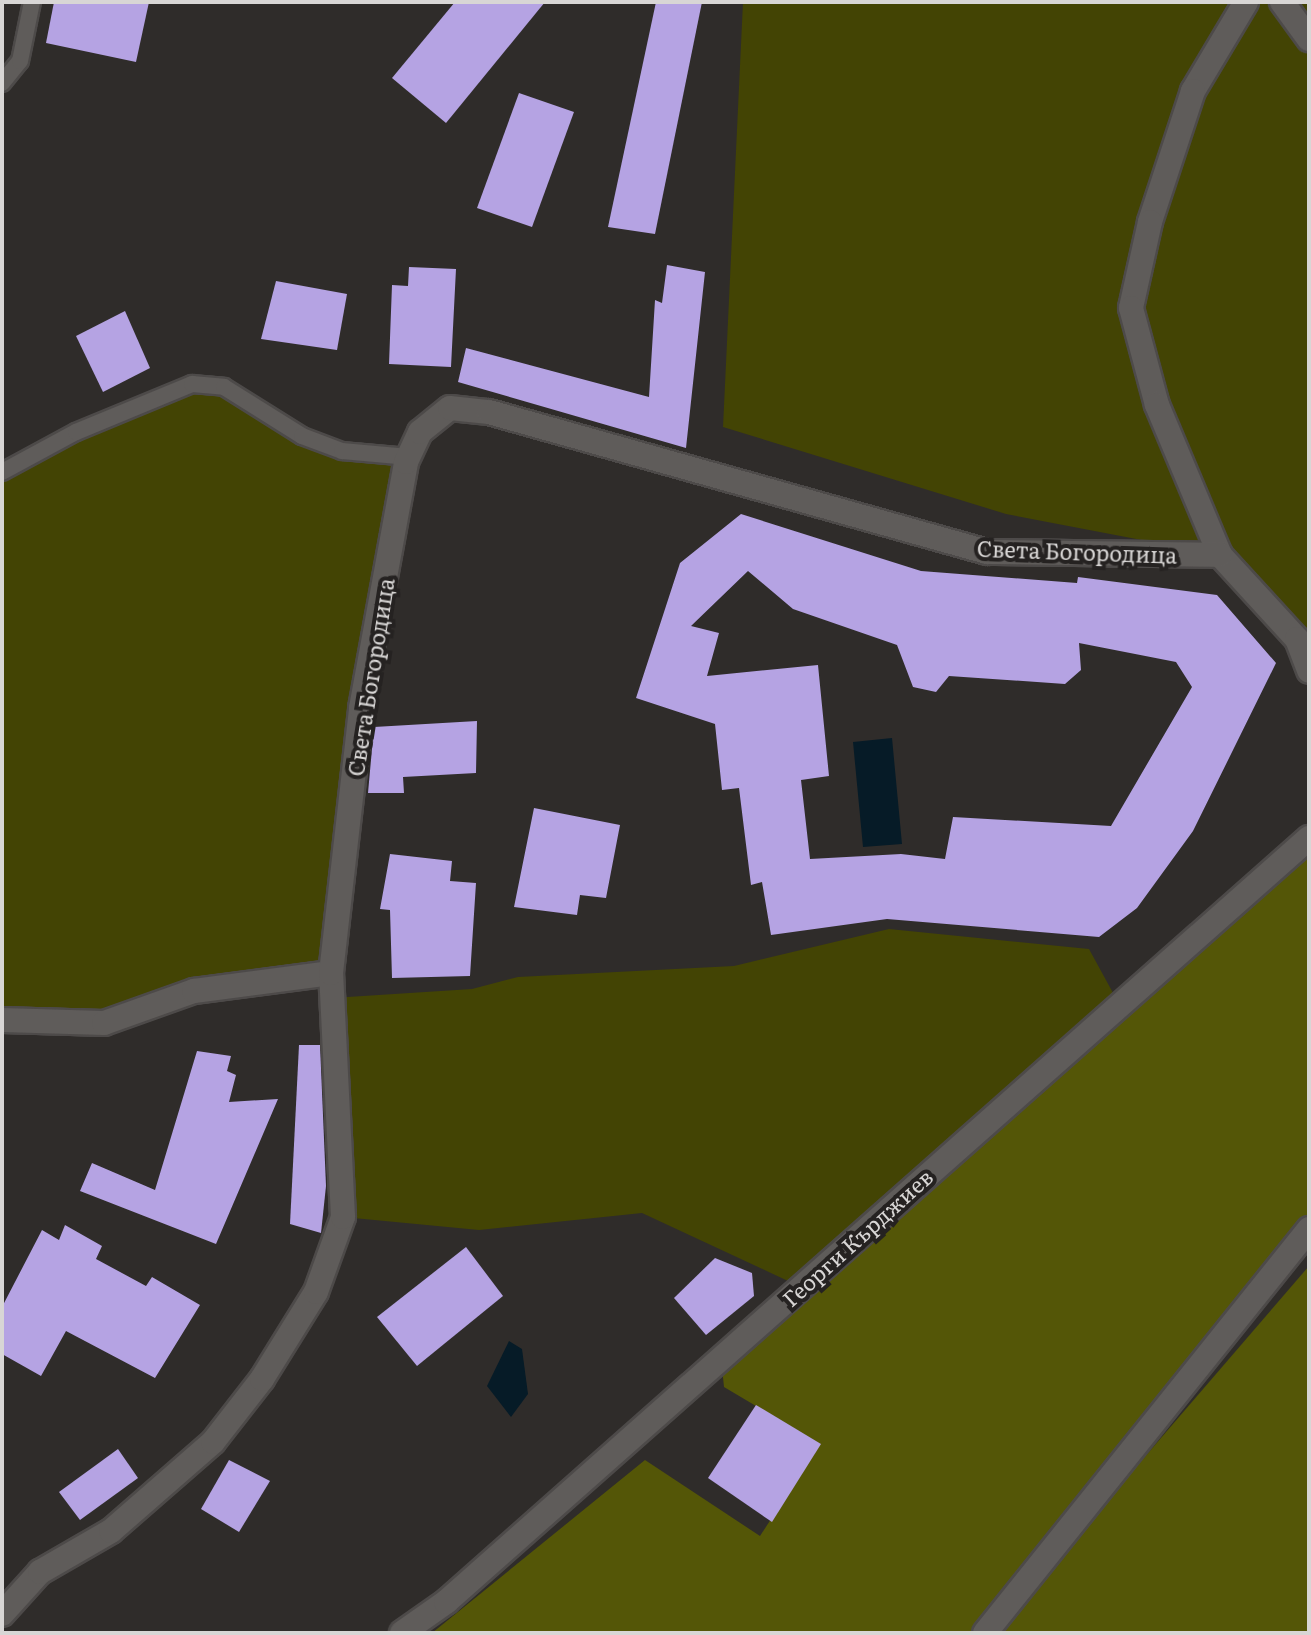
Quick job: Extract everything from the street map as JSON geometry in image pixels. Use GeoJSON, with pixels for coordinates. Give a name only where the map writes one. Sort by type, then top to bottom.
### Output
{"type":"FeatureCollection","features":[{"type":"Feature","properties":{"kind":"street"},"geometry":{"type":"LineString","coordinates":[[1246,2],[1193,91],[1150,222],[1131,308],[1157,405],[1220,555],[1297,639],[1309,671]]}},
{"type":"Feature","properties":{"kind":"street"},"geometry":{"type":"LineString","coordinates":[[1282,2],[1309,39]]}},
{"type":"Feature","properties":{"kind":"street","name":"Света Богородица"},"geometry":{"type":"LineString","coordinates":[[2,1614],[40,1572],[111,1531],[213,1442],[262,1379],[316,1292],[343,1217],[331,973],[361,708],[409,457],[420,432],[450,408],[489,412],[987,552],[1220,555]]}},
{"type":"Feature","properties":{"kind":"street","name":"Георги Кърджиев"},"geometry":{"type":"LineString","coordinates":[[402,1633],[446,1602],[1309,838]]}},
{"type":"Feature","properties":{"kind":"street"},"geometry":{"type":"LineString","coordinates":[[2,1020],[104,1023],[194,991],[331,973]]}},
{"type":"Feature","properties":{"kind":"street"},"geometry":{"type":"LineString","coordinates":[[985,1633],[1309,1229]]}},
{"type":"Feature","properties":{"kind":"lane"},"geometry":{"type":"LineString","coordinates":[[2,83],[20,61],[32,2]]}},
{"type":"Feature","properties":{"kind":"lane"},"geometry":{"type":"LineString","coordinates":[[2,472],[76,432],[192,384],[224,387],[302,436],[342,451],[409,457]]}},
{"type":"Feature","properties":{"kind":"shaded area"},"geometry":{"type":"Polygon","coordinates":[[[743,2],[1309,2],[1309,671],[1220,555],[1006,514],[723,427],[743,2]]]}},
{"type":"Feature","properties":{"kind":"shaded area"},"geometry":{"type":"Polygon","coordinates":[[[192,384],[224,387],[302,436],[409,457],[331,973],[104,1023],[2,1020],[2,472],[192,384]]]}},
{"type":"Feature","properties":{"kind":"shaded area"},"geometry":{"type":"Polygon","coordinates":[[[1309,838],[1309,1229],[985,1633],[432,1633],[645,1460],[760,1536],[820,1444],[724,1387],[721,1358],[1309,838]]]}},
{"type":"Feature","properties":{"kind":"shaded area"},"geometry":{"type":"Polygon","coordinates":[[[889,929],[1089,949],[1118,1002],[801,1287],[642,1213],[479,1230],[343,1217],[332,998],[472,989],[518,977],[734,966],[889,929]]]}},
{"type":"Feature","properties":{"kind":"shaded area"},"geometry":{"type":"Polygon","coordinates":[[[1309,1266],[1309,1633],[993,1633],[1309,1266]]]}},
{"type":"Feature","properties":{"kind":"water"},"geometry":{"type":"Polygon","coordinates":[[[892,738],[902,844],[863,847],[853,742],[892,738]]]}},
{"type":"Feature","properties":{"kind":"water"},"geometry":{"type":"Polygon","coordinates":[[[509,1341],[522,1349],[528,1394],[511,1417],[487,1386],[509,1341]]]}},
{"type":"Feature","properties":{"kind":"building"},"geometry":{"type":"Polygon","coordinates":[[[54,2],[149,2],[136,62],[46,43],[54,2]]]}},
{"type":"Feature","properties":{"kind":"building"},"geometry":{"type":"Polygon","coordinates":[[[455,2],[545,2],[446,123],[392,78],[455,2]]]}},
{"type":"Feature","properties":{"kind":"building"},"geometry":{"type":"Polygon","coordinates":[[[656,2],[702,2],[655,234],[608,227],[656,2]]]}},
{"type":"Feature","properties":{"kind":"building"},"geometry":{"type":"Polygon","coordinates":[[[519,93],[574,112],[532,227],[477,208],[519,93]]]}},
{"type":"Feature","properties":{"kind":"building"},"geometry":{"type":"Polygon","coordinates":[[[667,265],[705,272],[686,448],[458,382],[466,348],[649,397],[655,300],[662,303],[667,265]]]}},
{"type":"Feature","properties":{"kind":"building"},"geometry":{"type":"Polygon","coordinates":[[[409,267],[456,269],[451,367],[389,364],[392,285],[408,286],[409,267]]]}},
{"type":"Feature","properties":{"kind":"building"},"geometry":{"type":"Polygon","coordinates":[[[276,281],[347,294],[337,350],[261,339],[276,281]]]}},
{"type":"Feature","properties":{"kind":"building"},"geometry":{"type":"Polygon","coordinates":[[[125,311],[150,368],[103,392],[76,336],[125,311]]]}},
{"type":"Feature","properties":{"kind":"building"},"geometry":{"type":"Polygon","coordinates":[[[741,514],[921,571],[1077,583],[1078,577],[1217,595],[1276,663],[1193,831],[1137,908],[1099,937],[887,919],[771,935],[762,882],[751,885],[739,788],[722,790],[715,724],[636,698],[680,563],[741,514]],[[748,571],[691,626],[719,633],[707,676],[818,665],[829,776],[801,780],[810,859],[901,854],[945,859],[953,817],[1111,826],[1192,687],[1176,662],[1079,643],[1081,670],[1065,684],[949,676],[936,692],[913,687],[897,645],[793,609],[748,571]]]}},
{"type":"Feature","properties":{"kind":"building"},"geometry":{"type":"Polygon","coordinates":[[[477,721],[476,773],[403,777],[404,793],[368,793],[374,727],[477,721]]]}},
{"type":"Feature","properties":{"kind":"building"},"geometry":{"type":"Polygon","coordinates":[[[534,808],[620,825],[606,898],[580,895],[577,915],[514,907],[534,808]]]}},
{"type":"Feature","properties":{"kind":"building"},"geometry":{"type":"Polygon","coordinates":[[[390,854],[452,861],[450,881],[476,883],[470,976],[392,978],[390,910],[380,909],[390,854]]]}},
{"type":"Feature","properties":{"kind":"building"},"geometry":{"type":"Polygon","coordinates":[[[299,1045],[320,1045],[326,1186],[321,1233],[290,1224],[299,1045]]]}},
{"type":"Feature","properties":{"kind":"building"},"geometry":{"type":"Polygon","coordinates":[[[197,1051],[231,1056],[227,1071],[236,1075],[229,1102],[278,1099],[216,1244],[80,1191],[92,1163],[155,1190],[197,1051]]]}},
{"type":"Feature","properties":{"kind":"building"},"geometry":{"type":"Polygon","coordinates":[[[65,1225],[102,1246],[96,1259],[146,1286],[152,1277],[200,1305],[155,1378],[66,1331],[41,1376],[2,1354],[2,1307],[42,1230],[59,1240],[65,1225]]]}},
{"type":"Feature","properties":{"kind":"building"},"geometry":{"type":"Polygon","coordinates":[[[466,1247],[503,1296],[417,1366],[377,1317],[466,1247]]]}},
{"type":"Feature","properties":{"kind":"building"},"geometry":{"type":"Polygon","coordinates":[[[715,1258],[752,1273],[754,1296],[706,1335],[674,1298],[715,1258]]]}},
{"type":"Feature","properties":{"kind":"building"},"geometry":{"type":"Polygon","coordinates":[[[756,1405],[821,1444],[772,1522],[708,1478],[756,1405]]]}},
{"type":"Feature","properties":{"kind":"building"},"geometry":{"type":"Polygon","coordinates":[[[118,1449],[138,1478],[80,1520],[59,1492],[118,1449]]]}},
{"type":"Feature","properties":{"kind":"building"},"geometry":{"type":"Polygon","coordinates":[[[229,1460],[270,1481],[239,1532],[201,1509],[229,1460]]]}}]}
